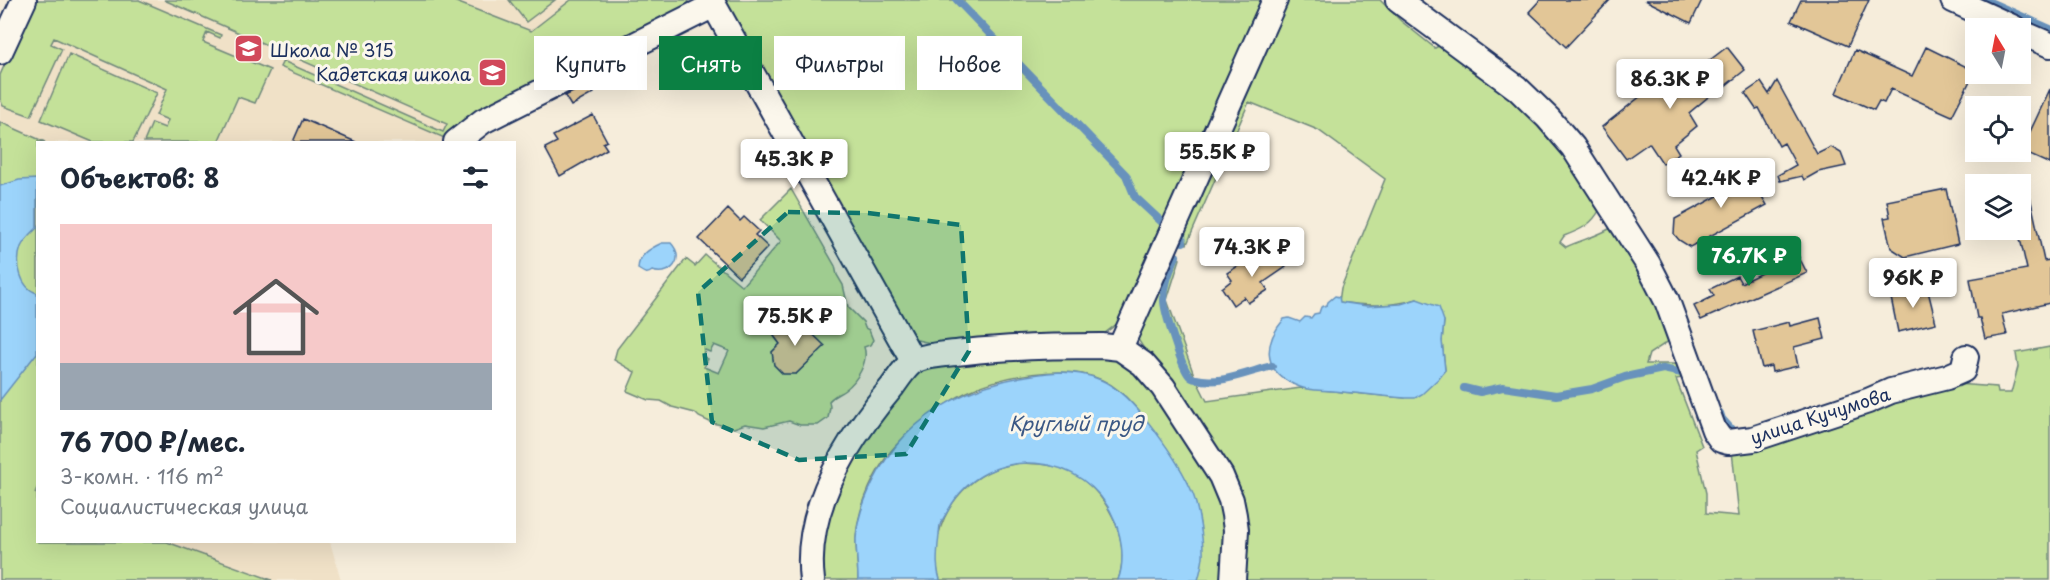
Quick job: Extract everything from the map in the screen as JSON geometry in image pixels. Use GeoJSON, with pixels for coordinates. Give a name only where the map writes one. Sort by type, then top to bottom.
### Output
{"type":"FeatureCollection","features":[{"type":"Feature","properties":{"kind":"street"},"geometry":{"type":"LineString","coordinates":[[0,52],[24,0]]}},
{"type":"Feature","properties":{"kind":"street"},"geometry":{"type":"LineString","coordinates":[[1120,348],[1275,0]]}},
{"type":"Feature","properties":{"kind":"street","name":"улица Кучумова"},"geometry":{"type":"LineString","coordinates":[[1398,0],[1501,74],[1562,132],[1648,264],[1666,301],[1714,430],[1721,440],[1728,442],[1753,439],[1868,401],[1891,391],[1947,377],[1963,369],[1966,357]]}},
{"type":"Feature","properties":{"kind":"street"},"geometry":{"type":"LineString","coordinates":[[1953,0],[1992,18]]}},
{"type":"Feature","properties":{"kind":"street"},"geometry":{"type":"LineString","coordinates":[[457,141],[483,121],[712,3],[914,361]]}},
{"type":"Feature","properties":{"kind":"street"},"geometry":{"type":"LineString","coordinates":[[2031,37],[2050,45]]}},
{"type":"Feature","properties":{"kind":"street"},"geometry":{"type":"LineString","coordinates":[[812,580],[810,556],[812,536],[819,509],[834,472],[882,398],[914,361],[946,354],[1018,347],[1102,346],[1120,348],[1143,364],[1163,387],[1221,476],[1232,500],[1235,523],[1233,580]]}},
{"type":"Feature","properties":{"kind":"highlighted area"},"geometry":{"type":"Polygon","coordinates":[[[788,212],[868,213],[961,225],[969,351],[906,454],[799,460],[712,422],[698,292],[788,212]]]}},
{"type":"Feature","properties":{"kind":"shaded area","name":"Школа № 315"},"geometry":{"type":"Polygon","coordinates":[[[43,0],[587,0],[552,36],[534,36],[534,54],[448,141],[43,141],[0,122],[0,94],[43,0]]]}},
{"type":"Feature","properties":{"kind":"shaded area"},"geometry":{"type":"Polygon","coordinates":[[[170,543],[330,543],[341,580],[272,580],[170,543]]]}},
{"type":"Feature","properties":{"kind":"green space"},"geometry":{"type":"Polygon","coordinates":[[[34,0],[139,0],[221,35],[220,38],[207,32],[203,42],[270,70],[255,103],[238,97],[218,141],[144,141],[152,123],[165,128],[168,120],[156,115],[167,89],[54,38],[51,44],[62,49],[31,116],[3,106],[0,99],[0,75],[34,0]]]}},
{"type":"Feature","properties":{"kind":"green space"},"geometry":{"type":"Polygon","coordinates":[[[164,0],[451,0],[531,31],[571,0],[689,0],[687,6],[634,36],[534,36],[534,90],[538,90],[449,140],[280,67],[283,61],[443,132],[447,124],[164,0]]]}},
{"type":"Feature","properties":{"kind":"green space"},"geometry":{"type":"Polygon","coordinates":[[[509,0],[555,0],[526,22],[509,0]]]}},
{"type":"Feature","properties":{"kind":"green space"},"geometry":{"type":"Polygon","coordinates":[[[721,0],[1263,0],[1118,323],[1105,333],[935,344],[917,340],[906,329],[762,73],[762,36],[741,36],[721,0]]]}},
{"type":"Feature","properties":{"kind":"green space"},"geometry":{"type":"Polygon","coordinates":[[[1279,0],[1380,0],[1401,21],[1435,48],[1444,43],[1468,60],[1564,145],[1600,209],[1589,223],[1564,236],[1560,242],[1566,247],[1609,229],[1618,233],[1627,244],[1672,339],[1649,354],[1646,364],[1683,364],[1688,377],[1676,379],[1702,446],[1696,450],[1706,493],[1706,513],[1739,516],[1732,451],[1942,383],[1997,387],[1998,393],[2011,393],[2018,367],[2016,353],[2050,347],[2050,580],[1241,580],[1211,449],[1181,392],[1150,358],[1137,338],[1170,254],[1180,259],[1167,300],[1194,375],[1207,401],[1301,388],[1405,398],[1445,370],[1442,341],[1444,321],[1417,299],[1378,305],[1339,302],[1341,288],[1385,179],[1318,130],[1249,102],[1187,244],[1176,239],[1279,0]]]}},
{"type":"Feature","properties":{"kind":"green space"},"geometry":{"type":"Polygon","coordinates":[[[69,54],[157,93],[133,141],[91,141],[41,120],[69,54]]]}},
{"type":"Feature","properties":{"kind":"green space"},"geometry":{"type":"Polygon","coordinates":[[[0,122],[43,141],[36,141],[36,543],[170,543],[272,580],[0,580],[0,122]]]}},
{"type":"Feature","properties":{"kind":"green space"},"geometry":{"type":"Polygon","coordinates":[[[791,189],[835,266],[843,285],[848,307],[863,322],[873,340],[870,345],[864,347],[865,359],[858,376],[829,401],[828,418],[818,425],[800,425],[789,421],[764,427],[745,424],[734,428],[712,423],[695,413],[672,407],[661,401],[648,400],[627,391],[635,372],[614,360],[617,349],[686,259],[695,266],[705,255],[742,286],[781,241],[760,220],[791,189]],[[794,316],[774,336],[780,344],[772,352],[776,356],[773,359],[774,365],[782,373],[792,370],[796,374],[824,346],[794,316]],[[714,345],[710,352],[705,350],[702,356],[708,359],[704,367],[719,373],[729,351],[714,345]]]}},
{"type":"Feature","properties":{"kind":"green space"},"geometry":{"type":"Polygon","coordinates":[[[1091,357],[1115,359],[1134,370],[1151,387],[1188,440],[1226,506],[1223,580],[1198,580],[1202,545],[1198,513],[1193,497],[1179,467],[1131,402],[1102,380],[1070,372],[1052,372],[1014,377],[979,387],[944,406],[910,431],[885,459],[865,498],[856,539],[858,580],[821,580],[824,526],[849,460],[914,375],[937,363],[1091,357]]]}},
{"type":"Feature","properties":{"kind":"green space"},"geometry":{"type":"Polygon","coordinates":[[[1020,463],[1045,465],[1069,471],[1082,479],[1105,503],[1119,533],[1122,549],[1122,565],[1118,580],[940,580],[937,564],[939,533],[952,504],[962,491],[988,472],[999,467],[1020,463]]]}},
{"type":"Feature","properties":{"kind":"water"},"geometry":{"type":"Polygon","coordinates":[[[36,179],[36,229],[22,244],[19,253],[19,267],[26,286],[36,292],[36,354],[0,400],[0,186],[19,180],[36,179]]]}},
{"type":"Feature","properties":{"kind":"water"},"geometry":{"type":"Polygon","coordinates":[[[662,243],[671,243],[675,249],[677,260],[674,265],[670,269],[659,272],[645,273],[638,269],[643,256],[662,243]]]}},
{"type":"Feature","properties":{"kind":"water"},"geometry":{"type":"Polygon","coordinates":[[[1335,296],[1339,297],[1340,302],[1367,306],[1401,304],[1417,299],[1439,307],[1444,321],[1442,341],[1445,370],[1422,394],[1415,398],[1311,390],[1279,375],[1273,367],[1269,349],[1284,319],[1289,318],[1300,322],[1305,317],[1311,318],[1335,296]]]}},
{"type":"Feature","properties":{"kind":"water","name":"Круглый пруд"},"geometry":{"type":"Polygon","coordinates":[[[1061,372],[1091,376],[1114,387],[1141,413],[1167,447],[1187,480],[1197,507],[1203,551],[1198,580],[1118,580],[1122,558],[1119,535],[1115,521],[1101,497],[1082,480],[1060,468],[1035,463],[1010,465],[987,473],[966,487],[940,525],[937,562],[940,580],[858,580],[856,539],[861,510],[888,456],[906,434],[927,416],[976,389],[1032,375],[1061,372]]]}},
{"type":"Feature","properties":{"kind":"building"},"geometry":{"type":"Polygon","coordinates":[[[1540,0],[1610,0],[1566,47],[1529,12],[1540,0]]]}},
{"type":"Feature","properties":{"kind":"building"},"geometry":{"type":"Polygon","coordinates":[[[1645,0],[1702,0],[1691,23],[1645,0]]]}},
{"type":"Feature","properties":{"kind":"building"},"geometry":{"type":"Polygon","coordinates":[[[1801,0],[1869,0],[1848,46],[1791,21],[1801,0]]]}},
{"type":"Feature","properties":{"kind":"building"},"geometry":{"type":"Polygon","coordinates":[[[1727,47],[1745,70],[1689,113],[1697,126],[1674,145],[1679,153],[1663,164],[1649,143],[1626,159],[1602,127],[1656,84],[1665,94],[1727,47]]]}},
{"type":"Feature","properties":{"kind":"building"},"geometry":{"type":"Polygon","coordinates":[[[1926,47],[1965,66],[1965,84],[1968,84],[1952,116],[1891,89],[1884,103],[1879,101],[1874,110],[1836,93],[1855,50],[1912,76],[1926,47]]]}},
{"type":"Feature","properties":{"kind":"building"},"geometry":{"type":"Polygon","coordinates":[[[1777,81],[1817,154],[1831,147],[1841,153],[1846,166],[1818,172],[1804,180],[1802,176],[1780,181],[1778,175],[1796,165],[1784,143],[1779,146],[1759,108],[1756,109],[1745,93],[1761,82],[1769,94],[1777,81]]]}},
{"type":"Feature","properties":{"kind":"building"},"geometry":{"type":"Polygon","coordinates":[[[2050,89],[2050,164],[2031,155],[2031,130],[2050,89]]]}},
{"type":"Feature","properties":{"kind":"building"},"geometry":{"type":"Polygon","coordinates":[[[577,90],[592,90],[594,93],[571,106],[565,96],[577,90]]]}},
{"type":"Feature","properties":{"kind":"building"},"geometry":{"type":"Polygon","coordinates":[[[593,115],[607,141],[603,143],[607,149],[560,176],[545,148],[557,142],[553,136],[593,115]]]}},
{"type":"Feature","properties":{"kind":"building"},"geometry":{"type":"Polygon","coordinates":[[[303,119],[354,141],[293,141],[303,119]]]}},
{"type":"Feature","properties":{"kind":"building"},"geometry":{"type":"Polygon","coordinates":[[[1744,166],[1767,205],[1690,247],[1679,240],[1674,234],[1675,219],[1725,192],[1719,181],[1744,166]]]}},
{"type":"Feature","properties":{"kind":"building"},"geometry":{"type":"Polygon","coordinates":[[[1946,189],[1958,244],[1905,257],[1891,248],[1884,218],[1890,217],[1887,201],[1946,189]]]}},
{"type":"Feature","properties":{"kind":"building"},"geometry":{"type":"Polygon","coordinates":[[[2031,201],[2044,261],[2050,260],[2050,303],[2002,314],[2007,335],[1985,339],[1980,318],[1977,318],[1970,279],[2027,269],[2020,240],[2031,240],[2031,201]]]}},
{"type":"Feature","properties":{"kind":"building"},"geometry":{"type":"Polygon","coordinates":[[[728,209],[740,221],[744,217],[759,231],[755,235],[768,247],[739,277],[699,239],[728,209]]]}},
{"type":"Feature","properties":{"kind":"building"},"geometry":{"type":"Polygon","coordinates":[[[1274,251],[1286,267],[1263,283],[1268,290],[1248,303],[1244,297],[1233,305],[1222,288],[1232,280],[1227,273],[1247,260],[1252,266],[1274,251]]]}},
{"type":"Feature","properties":{"kind":"building"},"geometry":{"type":"Polygon","coordinates":[[[1798,255],[1807,273],[1701,320],[1694,306],[1714,296],[1710,289],[1737,276],[1741,283],[1798,255]]]}},
{"type":"Feature","properties":{"kind":"building"},"geometry":{"type":"Polygon","coordinates":[[[1927,287],[1936,323],[1898,332],[1890,293],[1927,287]]]}},
{"type":"Feature","properties":{"kind":"building"},"geometry":{"type":"Polygon","coordinates":[[[794,316],[825,346],[796,374],[783,374],[774,365],[772,352],[780,344],[774,336],[794,316]]]}},
{"type":"Feature","properties":{"kind":"building"},"geometry":{"type":"Polygon","coordinates":[[[1820,318],[1825,339],[1794,347],[1798,366],[1772,372],[1771,366],[1762,368],[1753,331],[1789,322],[1790,326],[1820,318]]]}},
{"type":"Feature","properties":{"kind":"waterway"},"geometry":{"type":"LineString","coordinates":[[957,0],[1126,175],[1135,197],[1165,225]]}},
{"type":"Feature","properties":{"kind":"waterway"},"geometry":{"type":"LineString","coordinates":[[1985,0],[2050,29]]}},
{"type":"Feature","properties":{"kind":"waterway"},"geometry":{"type":"LineString","coordinates":[[1182,234],[1183,242]]}},
{"type":"Feature","properties":{"kind":"waterway"},"geometry":{"type":"LineString","coordinates":[[1176,256],[1166,283],[1164,300],[1173,338],[1189,375],[1195,379],[1215,380],[1272,366]]}},
{"type":"Feature","properties":{"kind":"waterway"},"geometry":{"type":"LineString","coordinates":[[1464,388],[1480,392],[1503,387],[1556,395],[1592,389],[1625,377],[1663,369],[1682,373]]}},
{"type":"Feature","properties":{"kind":"waterway"},"geometry":{"type":"LineString","coordinates":[[1720,413],[1731,429]]}},
{"type":"Feature","properties":{"kind":"place","name":"Школа № 315"},"geometry":{"type":"Point","coordinates":[249,49]}},
{"type":"Feature","properties":{"kind":"place","name":"Кадетская школа"},"geometry":{"type":"Point","coordinates":[492,73]}}]}
